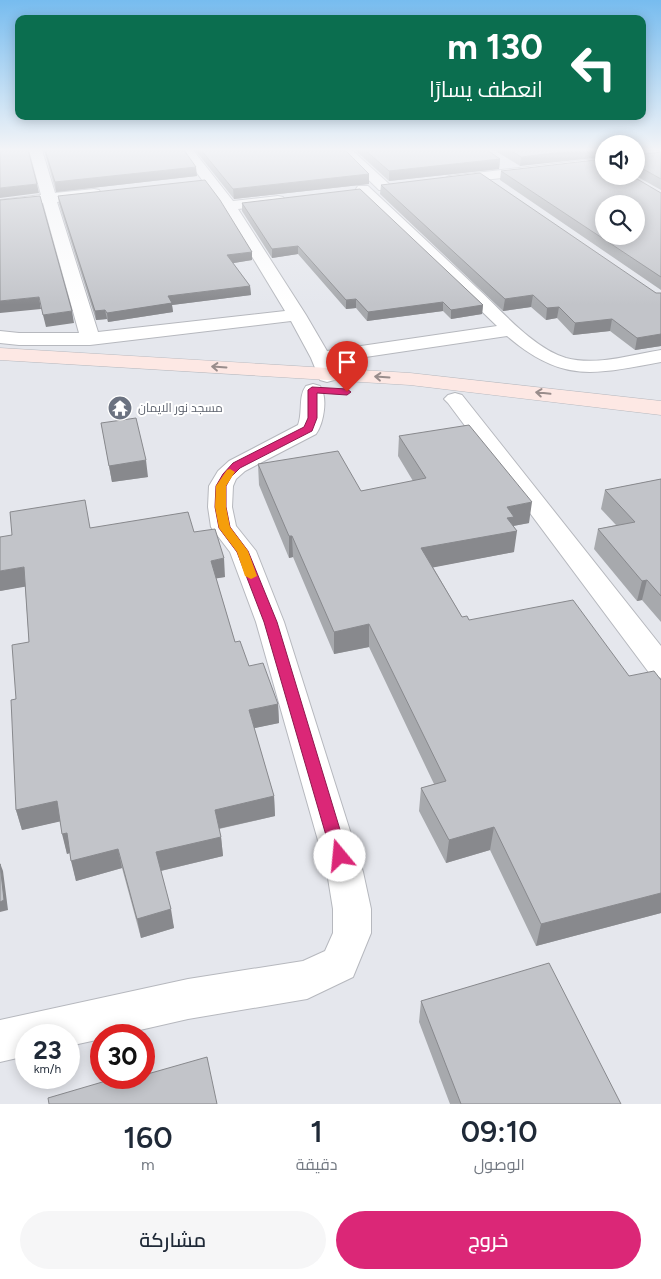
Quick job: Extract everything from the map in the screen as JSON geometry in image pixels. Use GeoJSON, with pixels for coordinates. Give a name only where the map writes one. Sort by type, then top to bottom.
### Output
{"type":"FeatureCollection","features":[{"type":"Feature","properties":{"kind":"main road"},"geometry":{"type":"LineString","coordinates":[[0,354],[322,378],[455,399],[601,414],[661,423]]}},
{"type":"Feature","properties":{"kind":"main road"},"geometry":{"type":"LineString","coordinates":[[0,368],[410,379],[661,408]]}},
{"type":"Feature","properties":{"kind":"street"},"geometry":{"type":"LineString","coordinates":[[0,204],[21,202]]}},
{"type":"Feature","properties":{"kind":"street"},"geometry":{"type":"LineString","coordinates":[[51,202],[90,339]]}},
{"type":"Feature","properties":{"kind":"street"},"geometry":{"type":"LineString","coordinates":[[0,1041],[188,999],[307,980],[339,964],[352,933],[352,909],[345,872],[270,622],[243,551],[224,528],[220,507],[221,486],[226,476],[237,466],[308,429],[322,378],[297,315],[226,202]]}},
{"type":"Feature","properties":{"kind":"street"},"geometry":{"type":"LineString","coordinates":[[229,206],[262,202]]}},
{"type":"Feature","properties":{"kind":"street"},"geometry":{"type":"LineString","coordinates":[[371,202],[511,330],[544,355],[571,365],[599,366],[661,356]]}},
{"type":"Feature","properties":{"kind":"street"},"geometry":{"type":"LineString","coordinates":[[0,337],[37,340],[90,339],[297,315]]}},
{"type":"Feature","properties":{"kind":"street"},"geometry":{"type":"LineString","coordinates":[[322,378],[511,330]]}},
{"type":"Feature","properties":{"kind":"street"},"geometry":{"type":"LineString","coordinates":[[455,399],[661,666]]}},
{"type":"Feature","properties":{"kind":"building"},"geometry":{"type":"Polygon","coordinates":[[[0,202],[42,202],[72,311],[43,315],[39,297],[0,301],[0,202]]]}},
{"type":"Feature","properties":{"kind":"building"},"geometry":{"type":"Polygon","coordinates":[[[60,202],[221,202],[252,252],[227,255],[250,286],[168,296],[172,303],[107,313],[105,310],[95,311],[60,202]]]}},
{"type":"Feature","properties":{"kind":"building"},"geometry":{"type":"Polygon","coordinates":[[[373,202],[483,305],[451,310],[443,302],[368,312],[356,299],[346,300],[298,246],[272,249],[242,203],[373,202]]]}},
{"type":"Feature","properties":{"kind":"building"},"geometry":{"type":"Polygon","coordinates":[[[399,202],[522,202],[656,293],[661,293],[661,334],[637,338],[612,319],[575,323],[559,307],[547,308],[533,295],[505,299],[399,202]]]}},
{"type":"Feature","properties":{"kind":"building"},"geometry":{"type":"Polygon","coordinates":[[[547,202],[595,202],[595,233],[547,202]]]}},
{"type":"Feature","properties":{"kind":"building"},"geometry":{"type":"Polygon","coordinates":[[[645,202],[661,202],[661,277],[613,245],[645,245],[645,202]]]}},
{"type":"Feature","properties":{"kind":"building"},"geometry":{"type":"Polygon","coordinates":[[[136,418],[146,460],[109,466],[101,423],[136,418]]]}},
{"type":"Feature","properties":{"kind":"building"},"geometry":{"type":"Polygon","coordinates":[[[469,425],[532,502],[507,507],[514,517],[507,518],[517,531],[421,548],[462,617],[467,616],[469,620],[573,600],[629,676],[654,671],[661,680],[661,893],[541,924],[494,827],[449,840],[421,788],[446,781],[369,624],[334,632],[258,464],[338,451],[361,491],[426,478],[399,436],[469,425]]]}},
{"type":"Feature","properties":{"kind":"building"},"geometry":{"type":"Polygon","coordinates":[[[661,479],[661,596],[647,580],[642,581],[598,529],[635,522],[605,490],[661,479]]]}},
{"type":"Feature","properties":{"kind":"building"},"geometry":{"type":"Polygon","coordinates":[[[85,500],[90,528],[188,512],[194,532],[215,529],[224,558],[211,561],[235,642],[240,641],[249,666],[263,663],[278,704],[249,710],[274,796],[215,810],[221,837],[156,852],[171,909],[137,919],[118,849],[71,861],[67,833],[62,834],[57,801],[16,810],[11,700],[16,699],[12,645],[29,642],[24,567],[0,571],[0,537],[12,535],[10,512],[85,500]]]}},
{"type":"Feature","properties":{"kind":"building"},"geometry":{"type":"Polygon","coordinates":[[[0,864],[4,900],[0,902],[0,864]]]}},
{"type":"Feature","properties":{"kind":"building"},"geometry":{"type":"Polygon","coordinates":[[[549,963],[621,1104],[461,1104],[421,1001],[549,963]]]}},
{"type":"Feature","properties":{"kind":"building"},"geometry":{"type":"Polygon","coordinates":[[[207,1057],[217,1104],[49,1104],[48,1098],[90,1086],[90,1089],[155,1089],[155,1072],[207,1057]]]}},
{"type":"Feature","properties":{"kind":"slow traffic"},"geometry":{"type":"LineString","coordinates":[[230,472],[221,486],[220,507],[224,528],[243,551],[251,576]]}},
{"type":"Feature","properties":{"kind":"place","name":"مسجد نور الايمان"},"geometry":{"type":"Point","coordinates":[120,408]}},
{"type":"Feature","properties":{"kind":"route"},"geometry":{"type":"LineString","coordinates":[[340,856],[270,622],[256,590],[243,551],[224,528],[220,507],[221,486],[226,476],[237,466],[262,452],[294,438],[308,429],[312,418],[312,390],[347,392]]}}]}
